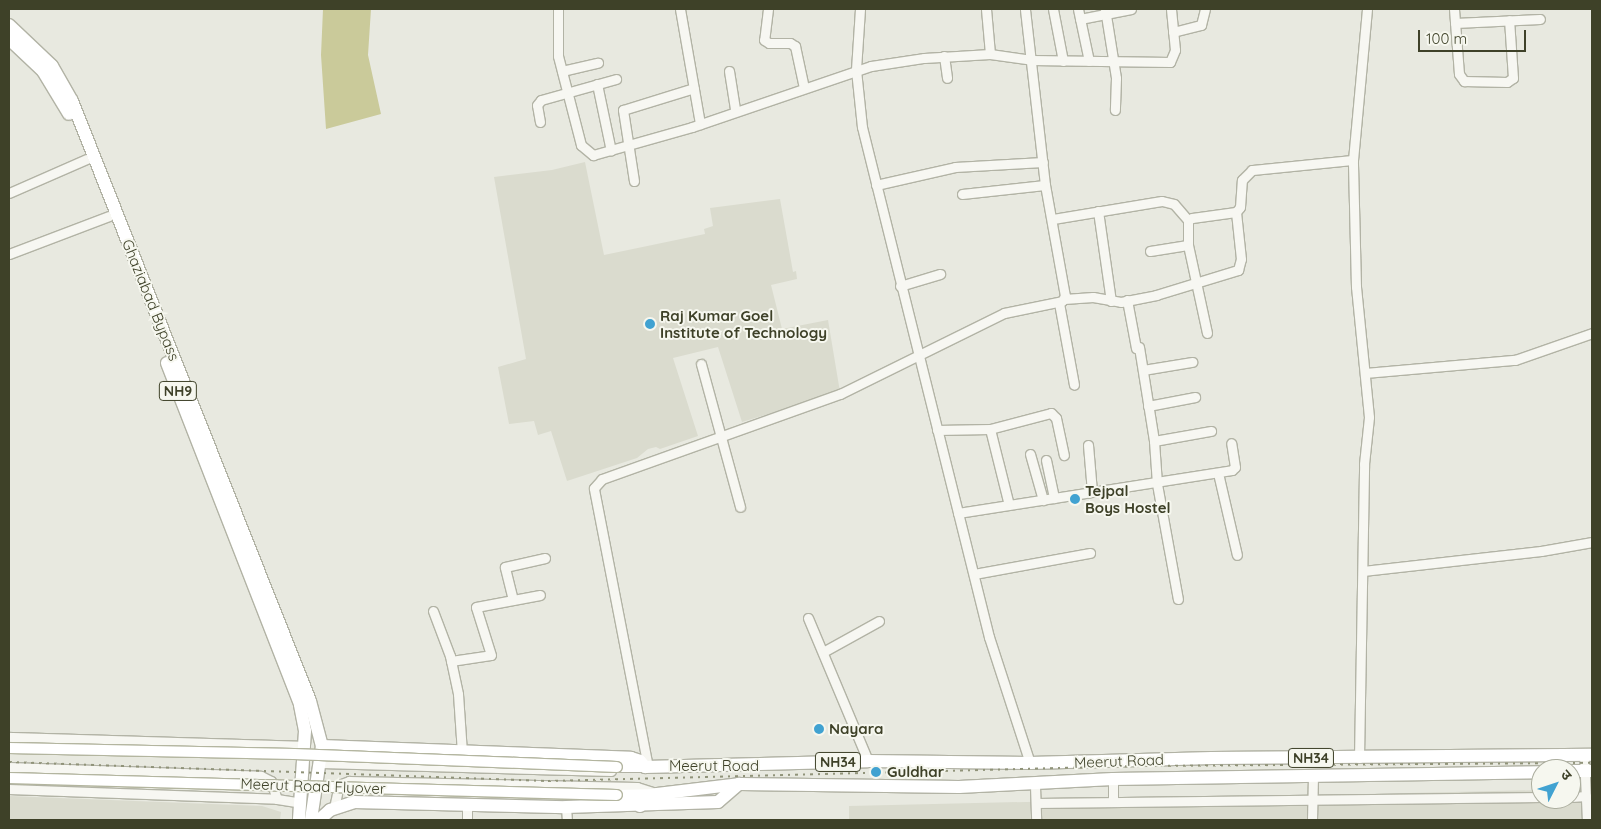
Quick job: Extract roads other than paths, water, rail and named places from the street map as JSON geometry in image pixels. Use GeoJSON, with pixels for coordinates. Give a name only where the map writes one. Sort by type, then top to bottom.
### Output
{"type":"FeatureCollection","features":[{"type":"Feature","properties":{"kind":"highway","name":"Ghaziabad Bypass"},"geometry":{"type":"LineString","coordinates":[[9,25],[52,66],[72,101],[300,705],[304,746],[301,804]]}},
{"type":"Feature","properties":{"kind":"highway","name":"Ghaziabad Bypass"},"geometry":{"type":"LineString","coordinates":[[9,39],[43,71],[67,110],[109,216],[130,258],[310,701],[322,746],[321,763]]}},
{"type":"Feature","properties":{"kind":"highway"},"geometry":{"type":"LineString","coordinates":[[322,746],[462,753],[631,758],[640,761],[647,767]]}},
{"type":"Feature","properties":{"kind":"highway"},"geometry":{"type":"LineString","coordinates":[[348,747],[349,764]]}},
{"type":"Feature","properties":{"kind":"highway","name":"Meerut Road"},"geometry":{"type":"LineString","coordinates":[[647,767],[868,761],[1030,763],[1588,755]]}},
{"type":"Feature","properties":{"kind":"highway","name":"NH9"},"geometry":{"type":"LineString","coordinates":[[311,820],[321,763]]}},
{"type":"Feature","properties":{"kind":"highway"},"geometry":{"type":"LineString","coordinates":[[319,820],[334,808],[354,802],[640,806],[718,802],[740,784],[738,766]]}},
{"type":"Feature","properties":{"kind":"highway","name":"Meerut Road"},"geometry":{"type":"LineString","coordinates":[[657,794],[740,784],[897,787],[1035,786],[1113,779],[1531,772]]}},
{"type":"Feature","properties":{"kind":"highway"},"geometry":{"type":"LineString","coordinates":[[640,806],[657,794]]}},
{"type":"Feature","properties":{"kind":"highway","name":"NH9"},"geometry":{"type":"LineString","coordinates":[[299,820],[301,804]]}},
{"type":"Feature","properties":{"kind":"main road","name":"Meerut Road Flyover"},"geometry":{"type":"LineString","coordinates":[[9,748],[294,754],[529,766],[647,767]]}},
{"type":"Feature","properties":{"kind":"main road","name":"Meerut Road Flyover"},"geometry":{"type":"LineString","coordinates":[[9,778],[617,795],[657,794]]}},
{"type":"Feature","properties":{"kind":"street"},"geometry":{"type":"LineString","coordinates":[[558,9],[557,44],[567,92],[584,151],[593,155],[700,124],[735,110],[856,70],[944,56],[990,54],[1032,60],[1170,62],[1174,56],[1171,9]]}},
{"type":"Feature","properties":{"kind":"street"},"geometry":{"type":"LineString","coordinates":[[680,9],[700,124]]}},
{"type":"Feature","properties":{"kind":"street"},"geometry":{"type":"LineString","coordinates":[[768,9],[764,40],[795,46],[804,88]]}},
{"type":"Feature","properties":{"kind":"street"},"geometry":{"type":"LineString","coordinates":[[860,9],[856,70],[862,127],[900,286],[989,637],[1030,763]]}},
{"type":"Feature","properties":{"kind":"street"},"geometry":{"type":"LineString","coordinates":[[986,9],[990,54]]}},
{"type":"Feature","properties":{"kind":"street"},"geometry":{"type":"LineString","coordinates":[[1025,9],[1045,185],[1053,219],[1074,385]]}},
{"type":"Feature","properties":{"kind":"street"},"geometry":{"type":"LineString","coordinates":[[1053,9],[1063,61]]}},
{"type":"Feature","properties":{"kind":"street"},"geometry":{"type":"LineString","coordinates":[[1078,9],[1089,61]]}},
{"type":"Feature","properties":{"kind":"street"},"geometry":{"type":"LineString","coordinates":[[1080,19],[1106,11],[1131,9]]}},
{"type":"Feature","properties":{"kind":"street"},"geometry":{"type":"LineString","coordinates":[[1173,32],[1201,25],[1205,9]]}},
{"type":"Feature","properties":{"kind":"street"},"geometry":{"type":"LineString","coordinates":[[1359,758],[1364,571],[1364,464],[1368,417],[1356,287],[1353,160],[1367,9]]}},
{"type":"Feature","properties":{"kind":"street"},"geometry":{"type":"LineString","coordinates":[[1454,9],[1462,80],[1507,82],[1514,75],[1509,20]]}},
{"type":"Feature","properties":{"kind":"street"},"geometry":{"type":"LineString","coordinates":[[1106,11],[1111,60],[1116,78],[1115,110]]}},
{"type":"Feature","properties":{"kind":"street"},"geometry":{"type":"LineString","coordinates":[[1455,23],[1540,19]]}},
{"type":"Feature","properties":{"kind":"street"},"geometry":{"type":"LineString","coordinates":[[944,56],[948,78]]}},
{"type":"Feature","properties":{"kind":"street"},"geometry":{"type":"LineString","coordinates":[[562,71],[598,63]]}},
{"type":"Feature","properties":{"kind":"street"},"geometry":{"type":"LineString","coordinates":[[729,72],[735,110]]}},
{"type":"Feature","properties":{"kind":"street"},"geometry":{"type":"LineString","coordinates":[[540,122],[538,101],[616,79]]}},
{"type":"Feature","properties":{"kind":"street"},"geometry":{"type":"LineString","coordinates":[[597,84],[611,151]]}},
{"type":"Feature","properties":{"kind":"street"},"geometry":{"type":"LineString","coordinates":[[634,181],[627,146],[623,110],[694,88]]}},
{"type":"Feature","properties":{"kind":"street"},"geometry":{"type":"LineString","coordinates":[[9,193],[87,159]]}},
{"type":"Feature","properties":{"kind":"street"},"geometry":{"type":"LineString","coordinates":[[1188,220],[1236,212],[1240,207],[1242,180],[1252,170],[1353,160]]}},
{"type":"Feature","properties":{"kind":"street"},"geometry":{"type":"LineString","coordinates":[[876,185],[955,167],[1043,162]]}},
{"type":"Feature","properties":{"kind":"street"},"geometry":{"type":"LineString","coordinates":[[962,194],[1045,185]]}},
{"type":"Feature","properties":{"kind":"street"},"geometry":{"type":"LineString","coordinates":[[1053,219],[1169,202],[1188,220],[1188,245],[1207,333]]}},
{"type":"Feature","properties":{"kind":"street"},"geometry":{"type":"LineString","coordinates":[[1098,211],[1111,301]]}},
{"type":"Feature","properties":{"kind":"street"},"geometry":{"type":"LineString","coordinates":[[321,763],[638,772],[647,767],[594,488],[602,479],[720,435],[840,394],[1004,313],[1062,301],[1093,297],[1111,301],[1127,300],[1197,283],[1241,268],[1236,212]]}},
{"type":"Feature","properties":{"kind":"street"},"geometry":{"type":"LineString","coordinates":[[9,254],[109,216]]}},
{"type":"Feature","properties":{"kind":"street"},"geometry":{"type":"LineString","coordinates":[[1150,251],[1188,245]]}},
{"type":"Feature","properties":{"kind":"street"},"geometry":{"type":"LineString","coordinates":[[900,286],[940,274]]}},
{"type":"Feature","properties":{"kind":"street"},"geometry":{"type":"LineString","coordinates":[[1127,300],[1143,370],[1154,441],[1157,484],[1178,599]]}},
{"type":"Feature","properties":{"kind":"street"},"geometry":{"type":"LineString","coordinates":[[1365,372],[1516,360],[1592,333]]}},
{"type":"Feature","properties":{"kind":"street"},"geometry":{"type":"LineString","coordinates":[[1143,370],[1192,362]]}},
{"type":"Feature","properties":{"kind":"street"},"geometry":{"type":"LineString","coordinates":[[701,364],[740,507]]}},
{"type":"Feature","properties":{"kind":"street"},"geometry":{"type":"LineString","coordinates":[[1148,406],[1195,397]]}},
{"type":"Feature","properties":{"kind":"street"},"geometry":{"type":"LineString","coordinates":[[937,430],[990,428],[1051,413],[1056,418],[1064,455]]}},
{"type":"Feature","properties":{"kind":"street"},"geometry":{"type":"LineString","coordinates":[[990,428],[1009,505]]}},
{"type":"Feature","properties":{"kind":"street"},"geometry":{"type":"LineString","coordinates":[[1154,441],[1212,431]]}},
{"type":"Feature","properties":{"kind":"street"},"geometry":{"type":"LineString","coordinates":[[958,513],[1157,484],[1235,469],[1231,443]]}},
{"type":"Feature","properties":{"kind":"street"},"geometry":{"type":"LineString","coordinates":[[1088,445],[1092,492]]}},
{"type":"Feature","properties":{"kind":"street"},"geometry":{"type":"LineString","coordinates":[[1030,454],[1043,500]]}},
{"type":"Feature","properties":{"kind":"street"},"geometry":{"type":"LineString","coordinates":[[1046,460],[1054,498]]}},
{"type":"Feature","properties":{"kind":"street"},"geometry":{"type":"LineString","coordinates":[[1218,473],[1237,555]]}},
{"type":"Feature","properties":{"kind":"street"},"geometry":{"type":"LineString","coordinates":[[1364,571],[1541,551],[1592,542]]}},
{"type":"Feature","properties":{"kind":"street"},"geometry":{"type":"LineString","coordinates":[[974,574],[1090,553]]}},
{"type":"Feature","properties":{"kind":"street"},"geometry":{"type":"LineString","coordinates":[[513,600],[506,567],[544,558]]}},
{"type":"Feature","properties":{"kind":"street"},"geometry":{"type":"LineString","coordinates":[[451,661],[491,655],[476,607],[540,595]]}},
{"type":"Feature","properties":{"kind":"street"},"geometry":{"type":"LineString","coordinates":[[433,611],[451,661],[459,700],[462,753]]}},
{"type":"Feature","properties":{"kind":"street"},"geometry":{"type":"LineString","coordinates":[[808,618],[868,761]]}},
{"type":"Feature","properties":{"kind":"street"},"geometry":{"type":"LineString","coordinates":[[822,652],[879,621]]}},
{"type":"Feature","properties":{"kind":"street"},"geometry":{"type":"LineString","coordinates":[[9,737],[304,746]]}},
{"type":"Feature","properties":{"kind":"street"},"geometry":{"type":"LineString","coordinates":[[1587,820],[1588,755]]}},
{"type":"Feature","properties":{"kind":"street"},"geometry":{"type":"LineString","coordinates":[[9,767],[261,776],[271,781],[278,799]]}},
{"type":"Feature","properties":{"kind":"street"},"geometry":{"type":"LineString","coordinates":[[1312,820],[1313,775]]}},
{"type":"Feature","properties":{"kind":"street"},"geometry":{"type":"LineString","coordinates":[[1113,779],[1113,801]]}},
{"type":"Feature","properties":{"kind":"street"},"geometry":{"type":"LineString","coordinates":[[334,808],[339,785],[349,781],[637,787],[657,794]]}},
{"type":"Feature","properties":{"kind":"street"},"geometry":{"type":"LineString","coordinates":[[1035,786],[1036,820]]}},
{"type":"Feature","properties":{"kind":"street"},"geometry":{"type":"LineString","coordinates":[[9,788],[278,799],[301,804]]}},
{"type":"Feature","properties":{"kind":"street"},"geometry":{"type":"LineString","coordinates":[[1581,796],[1586,796]]}},
{"type":"Feature","properties":{"kind":"street"},"geometry":{"type":"LineString","coordinates":[[1036,803],[1312,798],[1531,797]]}},
{"type":"Feature","properties":{"kind":"street"},"geometry":{"type":"LineString","coordinates":[[467,805],[467,820]]}},
{"type":"Feature","properties":{"kind":"street"},"geometry":{"type":"LineString","coordinates":[[566,806],[567,820]]}},
{"type":"Feature","properties":{"kind":"railway"},"geometry":{"type":"LineString","coordinates":[[9,762],[548,781],[1138,766],[1592,763]]}},
{"type":"Feature","properties":{"kind":"place","name":"Raj Kumar Goel Institute of Technology"},"geometry":{"type":"Point","coordinates":[650,324]}},
{"type":"Feature","properties":{"kind":"place","name":"Tejpal Boys Hostel"},"geometry":{"type":"Point","coordinates":[1075,499]}},
{"type":"Feature","properties":{"kind":"place","name":"Nayara"},"geometry":{"type":"Point","coordinates":[819,729]}},
{"type":"Feature","properties":{"kind":"place","name":"Guldhar"},"geometry":{"type":"Point","coordinates":[876,772]}}]}
